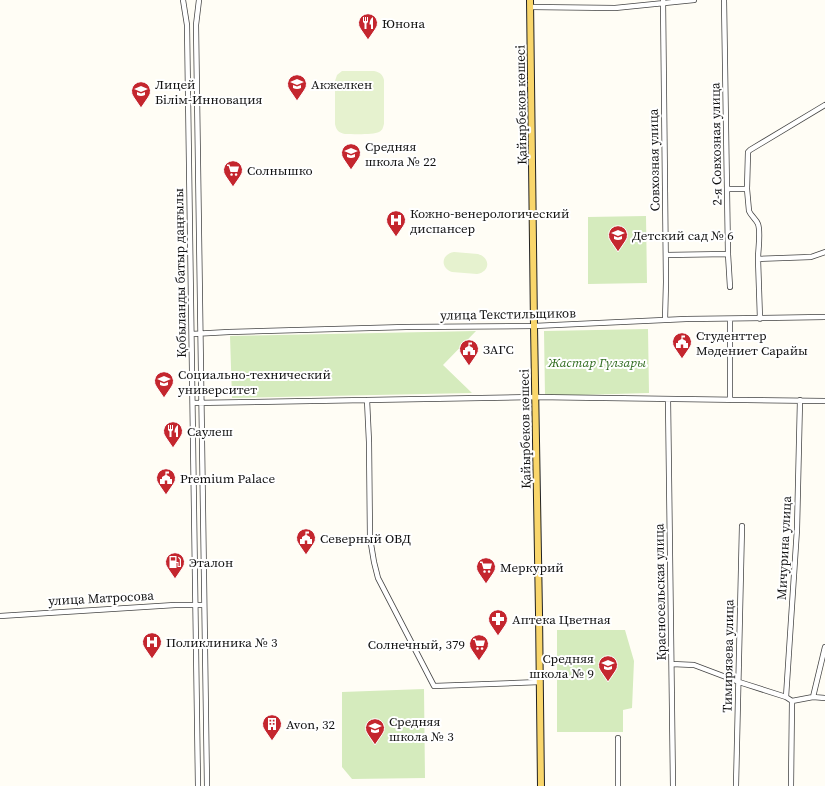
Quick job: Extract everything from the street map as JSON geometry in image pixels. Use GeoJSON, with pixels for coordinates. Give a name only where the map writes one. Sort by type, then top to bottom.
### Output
{"type":"FeatureCollection","features":[{"type":"Feature","properties":{"kind":"main road","name":"Қайырбеков көшесі"},"geometry":{"type":"LineString","coordinates":[[530,3],[541,786]]}},
{"type":"Feature","properties":{"kind":"street","name":"Қобыланды батыр даңғылы"},"geometry":{"type":"LineString","coordinates":[[183,0],[187,25],[198,786]]}},
{"type":"Feature","properties":{"kind":"street","name":"Қобыланды батыр даңғылы"},"geometry":{"type":"LineString","coordinates":[[199,0],[196,25],[207,786]]}},
{"type":"Feature","properties":{"kind":"street"},"geometry":{"type":"LineString","coordinates":[[530,3],[615,8],[694,0]]}},
{"type":"Feature","properties":{"kind":"street","name":"2-я Совхозная улица"},"geometry":{"type":"LineString","coordinates":[[724,0],[728,254],[730,287]]}},
{"type":"Feature","properties":{"kind":"street","name":"Совхозная улица"},"geometry":{"type":"LineString","coordinates":[[663,2],[666,320]]}},
{"type":"Feature","properties":{"kind":"street"},"geometry":{"type":"LineString","coordinates":[[760,318],[758,259],[759,230],[758,223],[750,214],[749,210],[747,189],[748,152],[825,105]]}},
{"type":"Feature","properties":{"kind":"street"},"geometry":{"type":"LineString","coordinates":[[728,189],[747,189]]}},
{"type":"Feature","properties":{"kind":"street"},"geometry":{"type":"LineString","coordinates":[[758,259],[811,257],[825,252]]}},
{"type":"Feature","properties":{"kind":"street"},"geometry":{"type":"LineString","coordinates":[[666,255],[728,254]]}},
{"type":"Feature","properties":{"kind":"street","name":"улица Текстильщиков"},"geometry":{"type":"LineString","coordinates":[[192,334],[406,327],[534,326],[666,320],[825,317]]}},
{"type":"Feature","properties":{"kind":"street"},"geometry":{"type":"LineString","coordinates":[[730,319],[730,399]]}},
{"type":"Feature","properties":{"kind":"street"},"geometry":{"type":"LineString","coordinates":[[192,403],[535,397],[825,401]]}},
{"type":"Feature","properties":{"kind":"street","name":"Красносельская улица"},"geometry":{"type":"LineString","coordinates":[[668,398],[673,786]]}},
{"type":"Feature","properties":{"kind":"street"},"geometry":{"type":"LineString","coordinates":[[368,400],[370,538],[374,562],[378,578],[434,686],[540,682]]}},
{"type":"Feature","properties":{"kind":"street","name":"Мичурина улица"},"geometry":{"type":"LineString","coordinates":[[786,697],[797,529],[800,400]]}},
{"type":"Feature","properties":{"kind":"street","name":"Тимирязева улица"},"geometry":{"type":"LineString","coordinates":[[736,786],[742,526]]}},
{"type":"Feature","properties":{"kind":"street","name":"улица Матросова"},"geometry":{"type":"LineString","coordinates":[[0,616],[204,605]]}},
{"type":"Feature","properties":{"kind":"street"},"geometry":{"type":"LineString","coordinates":[[813,697],[825,647]]}},
{"type":"Feature","properties":{"kind":"street"},"geometry":{"type":"LineString","coordinates":[[672,664],[694,665],[738,682],[786,697],[792,701],[813,697],[825,698]]}},
{"type":"Feature","properties":{"kind":"street"},"geometry":{"type":"LineString","coordinates":[[791,786],[792,701]]}},
{"type":"Feature","properties":{"kind":"street"},"geometry":{"type":"LineString","coordinates":[[618,738],[618,786]]}},
{"type":"Feature","properties":{"kind":"green space"},"geometry":{"type":"Polygon","coordinates":[[[342,71],[374,71],[382,75],[384,80],[384,124],[380,131],[368,134],[345,134],[337,130],[335,124],[335,81],[337,75],[342,71]]]}},
{"type":"Feature","properties":{"kind":"green space"},"geometry":{"type":"Polygon","coordinates":[[[646,216],[647,283],[588,284],[588,217],[646,216]]]}},
{"type":"Feature","properties":{"kind":"green space"},"geometry":{"type":"Polygon","coordinates":[[[450,253],[478,254],[482,256],[487,262],[486,268],[481,273],[477,274],[452,272],[448,270],[444,264],[444,258],[450,253]]]}},
{"type":"Feature","properties":{"kind":"green space","name":"Жастар Гүлзары"},"geometry":{"type":"Polygon","coordinates":[[[648,329],[649,393],[545,396],[544,331],[648,329]]]}},
{"type":"Feature","properties":{"kind":"green space"},"geometry":{"type":"Polygon","coordinates":[[[476,331],[443,365],[472,393],[232,398],[230,336],[476,331]]]}},
{"type":"Feature","properties":{"kind":"green space"},"geometry":{"type":"Polygon","coordinates":[[[557,630],[625,630],[634,661],[632,708],[623,710],[623,732],[557,732],[557,630]]]}},
{"type":"Feature","properties":{"kind":"green space"},"geometry":{"type":"Polygon","coordinates":[[[424,689],[425,778],[352,779],[342,767],[342,692],[424,689]]]}},
{"type":"Feature","properties":{"kind":"place","name":"Юнона"},"geometry":{"type":"Point","coordinates":[368,40]}},
{"type":"Feature","properties":{"kind":"place","name":"Акжелкен"},"geometry":{"type":"Point","coordinates":[297,101]}},
{"type":"Feature","properties":{"kind":"place","name":"Лицей Білім-Инновация"},"geometry":{"type":"Point","coordinates":[141,108]}},
{"type":"Feature","properties":{"kind":"place","name":"Средняя школа № 22"},"geometry":{"type":"Point","coordinates":[351,170]}},
{"type":"Feature","properties":{"kind":"place","name":"Солнышко"},"geometry":{"type":"Point","coordinates":[233,187]}},
{"type":"Feature","properties":{"kind":"place","name":"Кожно-венерологический диспансер"},"geometry":{"type":"Point","coordinates":[396,237]}},
{"type":"Feature","properties":{"kind":"place","name":"Детский сад № 6"},"geometry":{"type":"Point","coordinates":[618,252]}},
{"type":"Feature","properties":{"kind":"place","name":"Студенттер Мәдениет Сарайы"},"geometry":{"type":"Point","coordinates":[682,359]}},
{"type":"Feature","properties":{"kind":"place","name":"ЗАГС"},"geometry":{"type":"Point","coordinates":[469,366]}},
{"type":"Feature","properties":{"kind":"place","name":"Социально-технический университет"},"geometry":{"type":"Point","coordinates":[164,398]}},
{"type":"Feature","properties":{"kind":"place","name":"Саулеш"},"geometry":{"type":"Point","coordinates":[173,448]}},
{"type":"Feature","properties":{"kind":"place","name":"Premium Palace"},"geometry":{"type":"Point","coordinates":[166,495]}},
{"type":"Feature","properties":{"kind":"place","name":"Северный ОВД"},"geometry":{"type":"Point","coordinates":[306,555]}},
{"type":"Feature","properties":{"kind":"place","name":"Эталон"},"geometry":{"type":"Point","coordinates":[175,579]}},
{"type":"Feature","properties":{"kind":"place","name":"Меркурий"},"geometry":{"type":"Point","coordinates":[486,584]}},
{"type":"Feature","properties":{"kind":"place","name":"Аптека Цветная"},"geometry":{"type":"Point","coordinates":[498,636]}},
{"type":"Feature","properties":{"kind":"place","name":"Поликлиника № 3"},"geometry":{"type":"Point","coordinates":[152,659]}},
{"type":"Feature","properties":{"kind":"place","name":"Солнечный, 379"},"geometry":{"type":"Point","coordinates":[479,661]}},
{"type":"Feature","properties":{"kind":"place","name":"Средняя школа № 9"},"geometry":{"type":"Point","coordinates":[608,682]}},
{"type":"Feature","properties":{"kind":"place","name":"Avon, 32"},"geometry":{"type":"Point","coordinates":[272,741]}},
{"type":"Feature","properties":{"kind":"place","name":"Средняя школа № 3"},"geometry":{"type":"Point","coordinates":[375,745]}}]}
